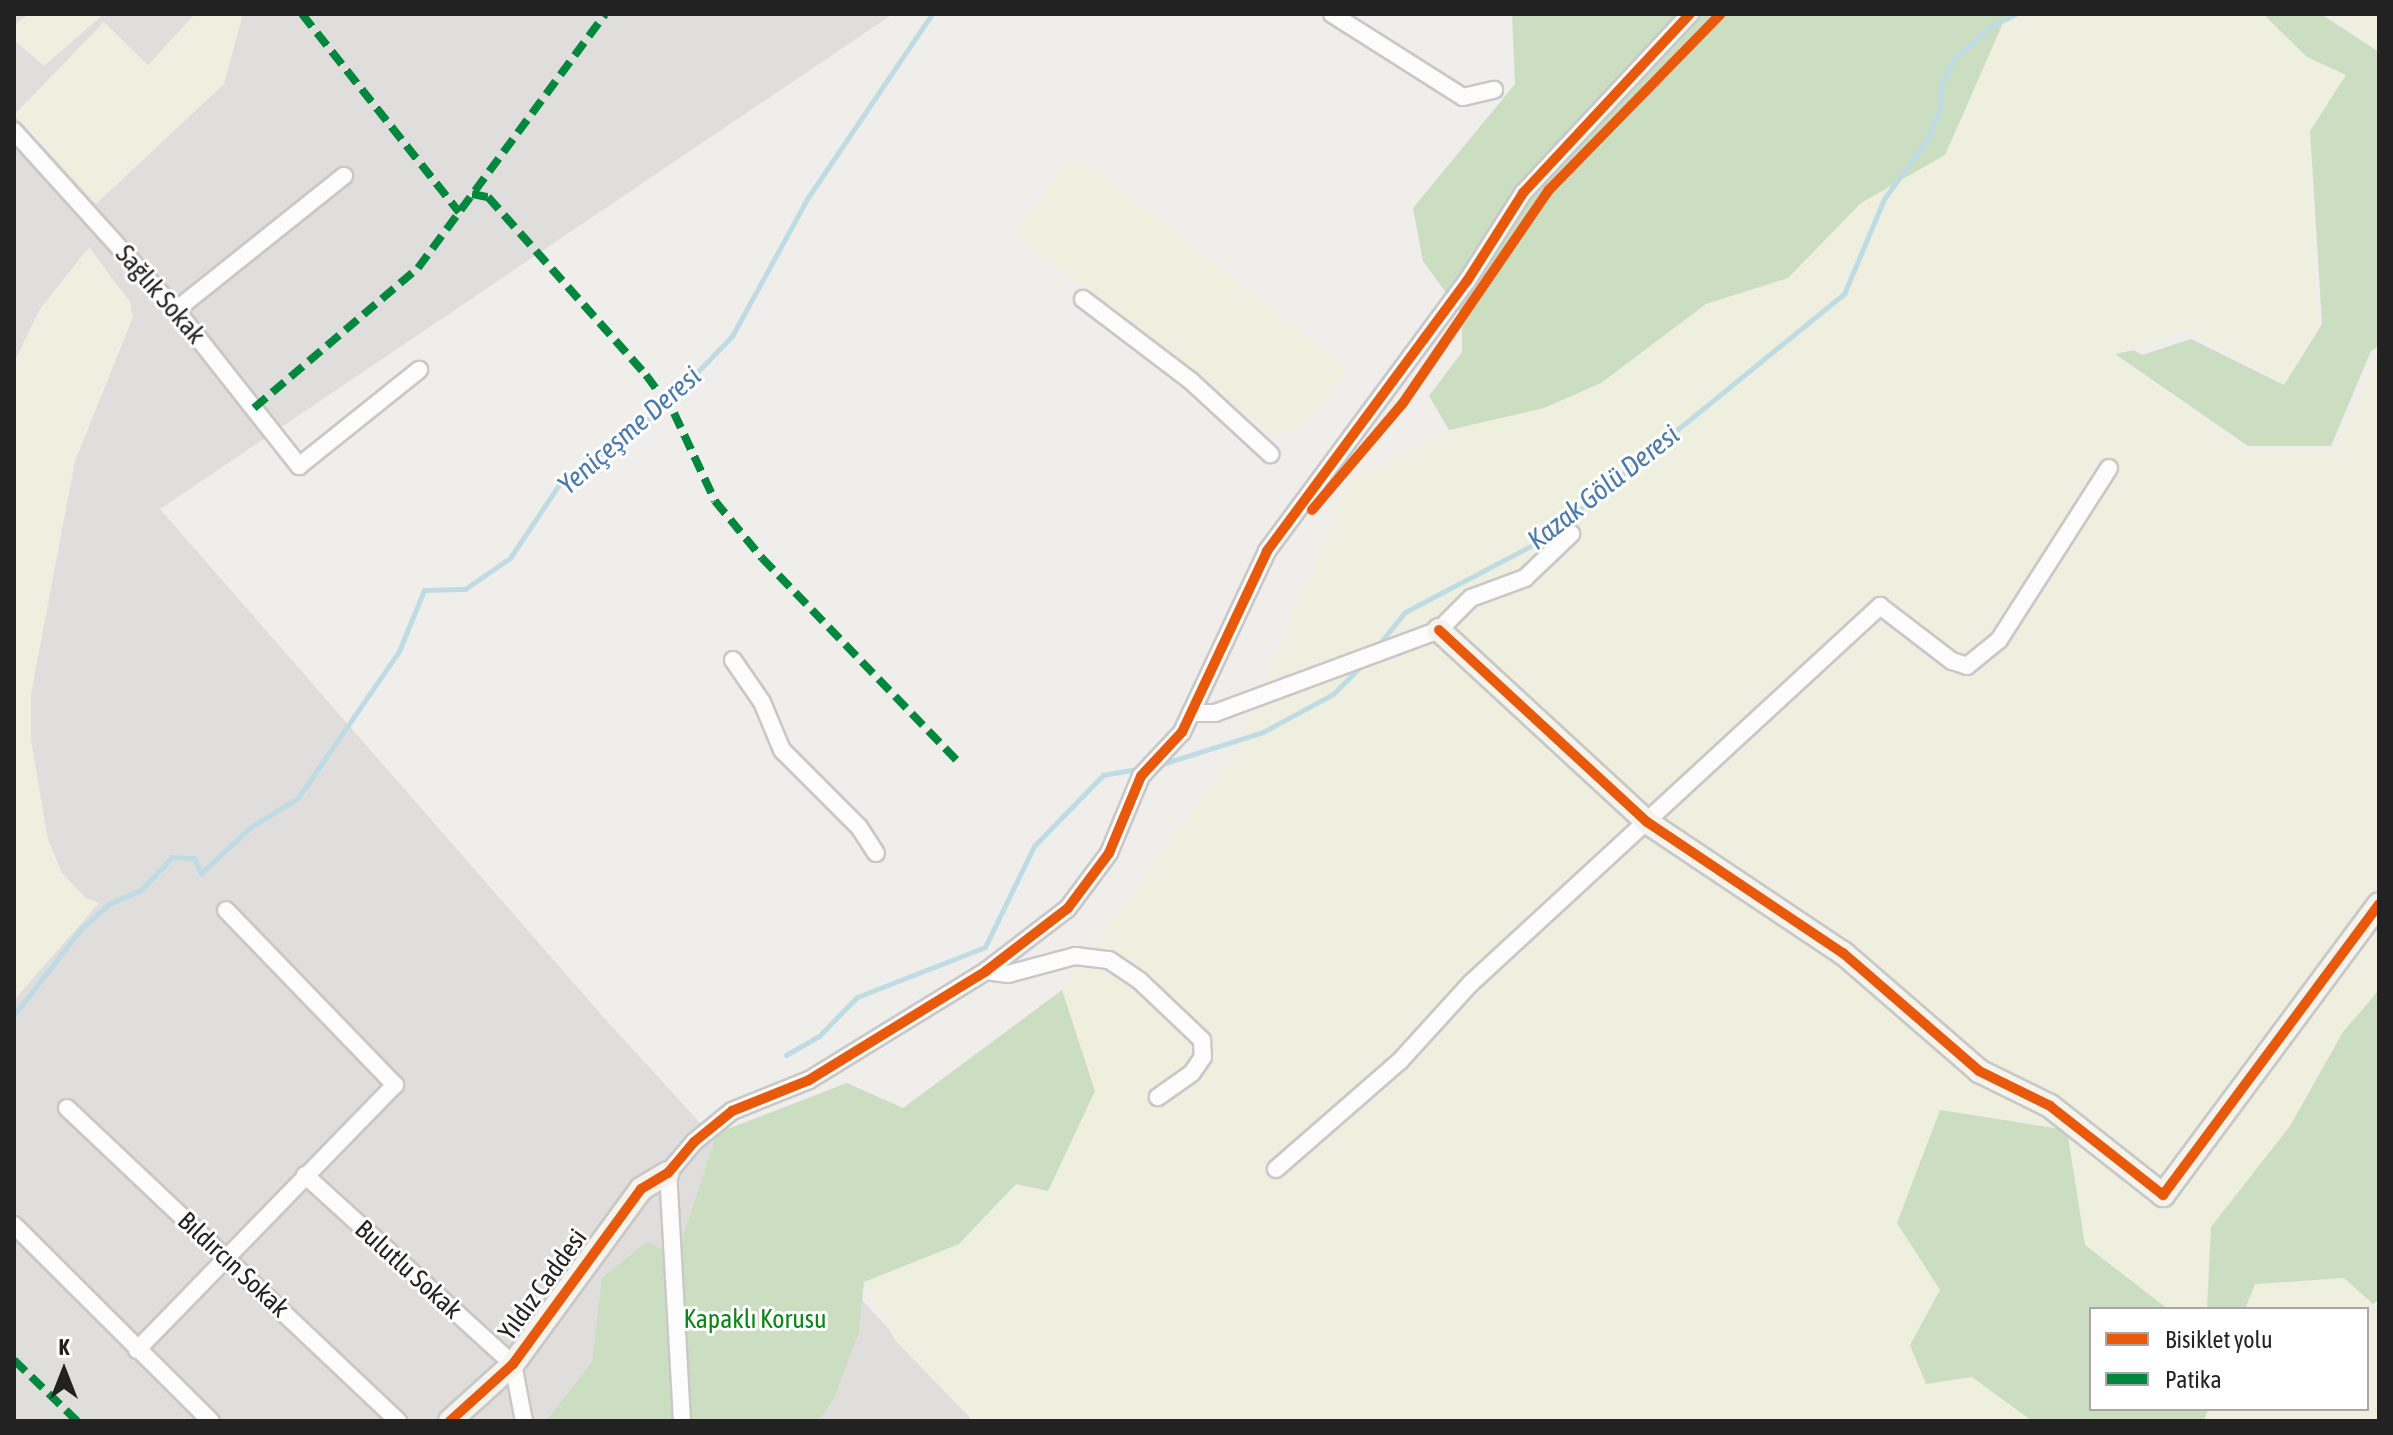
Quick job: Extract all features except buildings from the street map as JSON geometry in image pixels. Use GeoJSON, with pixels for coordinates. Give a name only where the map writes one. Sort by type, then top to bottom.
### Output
{"type":"FeatureCollection","features":[{"type":"Feature","properties":{"kind":"street"},"geometry":{"type":"LineString","coordinates":[[1332,14],[1463,97],[1494,90]]}},
{"type":"Feature","properties":{"kind":"street"},"geometry":{"type":"LineString","coordinates":[[682,1421],[668,1173],[694,1142],[732,1111],[809,1080],[986,971],[1068,908],[1109,853],[1141,776],[1182,732],[1267,551],[1467,281],[1523,193],[1690,14]]}},
{"type":"Feature","properties":{"kind":"street","name":"Sağlık Sokak"},"geometry":{"type":"LineString","coordinates":[[14,131],[176,310],[299,466],[419,370]]}},
{"type":"Feature","properties":{"kind":"street"},"geometry":{"type":"LineString","coordinates":[[176,310],[344,176]]}},
{"type":"Feature","properties":{"kind":"street"},"geometry":{"type":"LineString","coordinates":[[1083,299],[1191,381],[1270,454]]}},
{"type":"Feature","properties":{"kind":"street"},"geometry":{"type":"LineString","coordinates":[[1276,1169],[1400,1061],[1470,984],[1880,606],[1952,661],[1967,666],[1999,640],[2109,468]]}},
{"type":"Feature","properties":{"kind":"street"},"geometry":{"type":"LineString","coordinates":[[1191,713],[1215,713],[1439,630],[1471,598],[1525,578],[1571,534]]}},
{"type":"Feature","properties":{"kind":"street"},"geometry":{"type":"LineString","coordinates":[[1439,630],[1647,822],[1843,953],[1979,1071],[2050,1106],[2163,1195],[2379,904]]}},
{"type":"Feature","properties":{"kind":"street"},"geometry":{"type":"LineString","coordinates":[[733,660],[762,702],[782,750],[859,827],[876,853]]}},
{"type":"Feature","properties":{"kind":"street"},"geometry":{"type":"LineString","coordinates":[[137,1350],[395,1085],[226,910]]}},
{"type":"Feature","properties":{"kind":"street"},"geometry":{"type":"LineString","coordinates":[[986,971],[1008,974],[1075,956],[1109,960],[1140,981],[1202,1040],[1203,1057],[1192,1073],[1158,1097]]}},
{"type":"Feature","properties":{"kind":"street","name":"Bıldırcın Sokak"},"geometry":{"type":"LineString","coordinates":[[67,1108],[398,1421]]}},
{"type":"Feature","properties":{"kind":"street","name":"Yıldız Caddesi"},"geometry":{"type":"LineString","coordinates":[[450,1421],[513,1364],[641,1189],[668,1173]]}},
{"type":"Feature","properties":{"kind":"street","name":"Bulutlu Sokak"},"geometry":{"type":"LineString","coordinates":[[305,1175],[513,1364]]}},
{"type":"Feature","properties":{"kind":"street"},"geometry":{"type":"LineString","coordinates":[[14,1225],[211,1421]]}},
{"type":"Feature","properties":{"kind":"street"},"geometry":{"type":"LineString","coordinates":[[513,1364],[524,1421]]}},
{"type":"Feature","properties":{"kind":"shaded area"},"geometry":{"type":"Polygon","coordinates":[[[14,14],[893,14],[160,509],[606,1020],[973,1421],[14,1421],[14,14]]]}},
{"type":"Feature","properties":{"kind":"green space"},"geometry":{"type":"Polygon","coordinates":[[[29,14],[104,14],[44,66],[14,40],[14,25],[29,14]]]}},
{"type":"Feature","properties":{"kind":"green space"},"geometry":{"type":"Polygon","coordinates":[[[195,14],[243,14],[224,84],[96,204],[14,115],[104,22],[148,65],[195,14]]]}},
{"type":"Feature","properties":{"kind":"green space"},"geometry":{"type":"Polygon","coordinates":[[[1512,14],[2007,14],[1945,155],[1861,203],[1788,278],[1706,304],[1601,383],[1544,408],[1449,430],[1429,396],[1462,352],[1462,315],[1423,261],[1413,208],[1515,84],[1512,14]]]}},
{"type":"Feature","properties":{"kind":"green space"},"geometry":{"type":"Polygon","coordinates":[[[2007,14],[2262,14],[2307,58],[2346,76],[2309,131],[2318,324],[2284,383],[2187,330],[2114,354],[2251,454],[2336,453],[2379,350],[2379,990],[2343,1032],[2290,1126],[2211,1227],[2207,1307],[2165,1307],[2085,1245],[2067,1130],[1897,1223],[1940,1290],[1972,1377],[2032,1421],[973,1421],[895,1340],[864,1282],[959,1244],[1017,1184],[1047,1191],[1095,1091],[1062,990],[1234,754],[1349,481],[1449,430],[1544,408],[1601,383],[1706,304],[1788,278],[1861,203],[1945,155],[2007,14]]]}},
{"type":"Feature","properties":{"kind":"green space"},"geometry":{"type":"Polygon","coordinates":[[[2263,14],[2321,14],[2379,52],[2379,346],[2371,351],[2331,446],[2248,446],[2115,354],[2134,350],[2142,355],[2191,339],[2284,385],[2322,324],[2310,131],[2346,75],[2307,57],[2263,14]]]}},
{"type":"Feature","properties":{"kind":"green space"},"geometry":{"type":"Polygon","coordinates":[[[2329,14],[2379,14],[2379,51],[2329,14]]]}},
{"type":"Feature","properties":{"kind":"green space"},"geometry":{"type":"Polygon","coordinates":[[[1070,158],[1103,176],[1347,368],[1327,398],[1297,427],[1275,436],[1015,234],[1070,158]]]}},
{"type":"Feature","properties":{"kind":"green space"},"geometry":{"type":"Polygon","coordinates":[[[89,247],[130,302],[133,317],[75,461],[31,694],[31,740],[48,840],[62,873],[86,898],[99,903],[14,1000],[14,362],[40,309],[89,247]]]}},
{"type":"Feature","properties":{"kind":"green space","name":"Kapaklı Korusu"},"geometry":{"type":"Polygon","coordinates":[[[1062,990],[1095,1091],[1048,1191],[1016,1184],[959,1244],[864,1282],[859,1332],[834,1398],[819,1421],[546,1421],[592,1362],[602,1278],[648,1241],[676,1258],[717,1133],[847,1083],[903,1108],[1062,990]]]}},
{"type":"Feature","properties":{"kind":"green space"},"geometry":{"type":"Polygon","coordinates":[[[2379,990],[2379,1299],[2373,1304],[2344,1278],[2255,1284],[2246,1307],[2207,1307],[2211,1227],[2290,1126],[2343,1032],[2379,990]]]}},
{"type":"Feature","properties":{"kind":"green space"},"geometry":{"type":"Polygon","coordinates":[[[1940,1110],[2067,1130],[2085,1245],[2165,1307],[2089,1307],[2089,1411],[2207,1411],[2204,1421],[2032,1421],[1972,1377],[1926,1384],[1910,1345],[1940,1290],[1897,1223],[1940,1110]]]}},
{"type":"Feature","properties":{"kind":"green space"},"geometry":{"type":"Polygon","coordinates":[[[2344,1278],[2373,1304],[2379,1299],[2379,1421],[2204,1421],[2207,1411],[2369,1411],[2369,1307],[2246,1307],[2254,1284],[2344,1278]]]}},
{"type":"Feature","properties":{"kind":"waterway","name":"Yeniçeşme Deresi"},"geometry":{"type":"LineString","coordinates":[[14,1015],[81,929],[109,904],[142,889],[172,857],[194,858],[201,873],[252,826],[298,798],[399,651],[424,590],[465,589],[510,558],[558,486],[663,408],[732,336],[807,199],[932,14]]}},
{"type":"Feature","properties":{"kind":"waterway","name":"Kazak Gölü Deresi"},"geometry":{"type":"LineString","coordinates":[[1376,648],[1405,612],[1542,540],[1844,294],[1884,199],[1926,141],[1941,108],[1941,85],[1955,58],[1991,26],[2016,14]]}},
{"type":"Feature","properties":{"kind":"waterway","name":"Kazak Gölü Deresi"},"geometry":{"type":"LineString","coordinates":[[1159,765],[1263,732],[1333,694],[1362,665]]}},
{"type":"Feature","properties":{"kind":"waterway","name":"Kazak Gölü Deresi"},"geometry":{"type":"LineString","coordinates":[[786,1055],[819,1036],[857,997],[985,947],[1034,846],[1103,775],[1142,768]]}},
{"type":"Feature","properties":{"kind":"marked path"},"geometry":{"type":"LineString","coordinates":[[302,14],[459,212]]}},
{"type":"Feature","properties":{"kind":"marked path"},"geometry":{"type":"LineString","coordinates":[[254,408],[418,268],[605,14]]}},
{"type":"Feature","properties":{"kind":"marked path"},"geometry":{"type":"LineString","coordinates":[[472,194],[488,197],[646,375],[674,413],[715,501],[762,558],[961,765]]}},
{"type":"Feature","properties":{"kind":"marked path"},"geometry":{"type":"LineString","coordinates":[[14,1360],[77,1421]]}},
{"type":"Feature","properties":{"kind":"cycle path"},"geometry":{"type":"LineString","coordinates":[[450,1421],[513,1364],[641,1189],[668,1173],[694,1142],[732,1111],[809,1080],[986,971],[1068,908],[1109,853],[1141,776],[1182,732],[1267,551],[1467,281],[1523,193],[1690,14]]}},
{"type":"Feature","properties":{"kind":"cycle path"},"geometry":{"type":"LineString","coordinates":[[1312,510],[1403,403],[1549,190],[1721,14]]}},
{"type":"Feature","properties":{"kind":"cycle path"},"geometry":{"type":"LineString","coordinates":[[1439,630],[1647,822],[1843,953],[1979,1071],[2050,1106],[2163,1195],[2379,904]]}}]}
